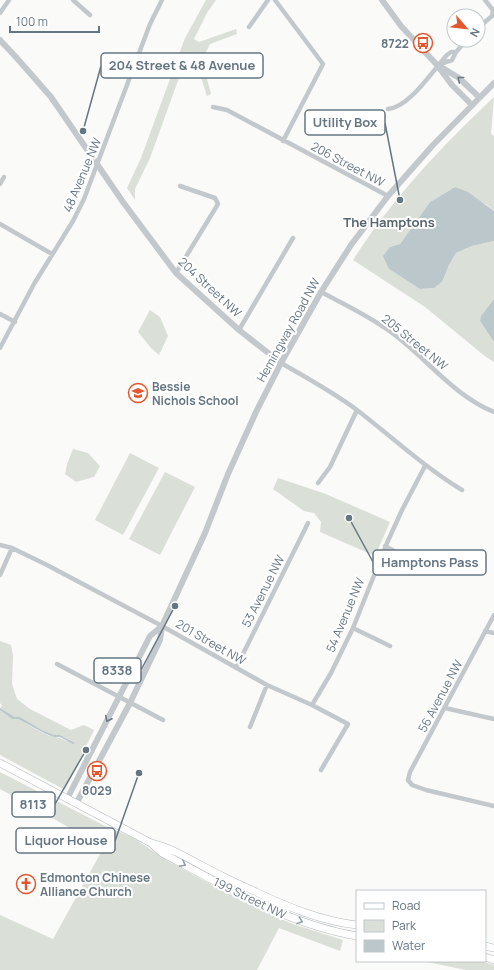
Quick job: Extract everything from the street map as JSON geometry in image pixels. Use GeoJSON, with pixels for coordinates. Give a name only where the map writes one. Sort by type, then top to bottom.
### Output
{"type":"FeatureCollection","features":[{"type":"Feature","properties":{"kind":"main road","name":"199 Street NW"},"geometry":{"type":"LineString","coordinates":[[0,763],[151,843],[162,853],[272,910],[318,928],[356,936]]}},
{"type":"Feature","properties":{"kind":"main road","name":"199 Street NW"},"geometry":{"type":"LineString","coordinates":[[151,843],[165,846],[221,876],[287,906],[338,923],[356,925]]}},
{"type":"Feature","properties":{"kind":"street"},"geometry":{"type":"LineString","coordinates":[[0,13],[9,0]]}},
{"type":"Feature","properties":{"kind":"street"},"geometry":{"type":"LineString","coordinates":[[73,0],[90,15]]}},
{"type":"Feature","properties":{"kind":"street","name":"48 Avenue NW"},"geometry":{"type":"LineString","coordinates":[[0,348],[52,254],[78,213],[107,141],[150,24],[162,0]]}},
{"type":"Feature","properties":{"kind":"street"},"geometry":{"type":"LineString","coordinates":[[248,27],[268,0]]}},
{"type":"Feature","properties":{"kind":"street"},"geometry":{"type":"LineString","coordinates":[[275,0],[323,64],[283,141]]}},
{"type":"Feature","properties":{"kind":"street"},"geometry":{"type":"LineString","coordinates":[[382,0],[410,37],[437,65],[452,85],[472,105]]}},
{"type":"Feature","properties":{"kind":"street"},"geometry":{"type":"LineString","coordinates":[[485,0],[493,10],[492,16],[486,21]]}},
{"type":"Feature","properties":{"kind":"street","name":"204 Street NW"},"geometry":{"type":"LineString","coordinates":[[0,40],[50,97],[123,202],[176,273],[239,330],[281,363],[330,391],[357,410],[425,466],[462,490]]}},
{"type":"Feature","properties":{"kind":"street"},"geometry":{"type":"LineString","coordinates":[[437,65],[452,60],[460,48]]}},
{"type":"Feature","properties":{"kind":"street"},"geometry":{"type":"LineString","coordinates":[[388,109],[394,109],[411,97],[446,55],[451,52],[456,52]]}},
{"type":"Feature","properties":{"kind":"street"},"geometry":{"type":"LineString","coordinates":[[437,65],[459,78],[479,97]]}},
{"type":"Feature","properties":{"kind":"street","name":"Hemingway Road NW"},"geometry":{"type":"LineString","coordinates":[[76,804],[130,703],[160,640],[162,626],[205,533],[229,472],[256,412],[281,363],[321,292],[351,245],[388,196],[433,145],[494,83]]}},
{"type":"Feature","properties":{"kind":"street","name":"206 Street NW"},"geometry":{"type":"LineString","coordinates":[[213,107],[227,110],[388,196]]}},
{"type":"Feature","properties":{"kind":"street"},"geometry":{"type":"LineString","coordinates":[[0,184],[4,177]]}},
{"type":"Feature","properties":{"kind":"street"},"geometry":{"type":"LineString","coordinates":[[176,273],[218,204],[215,198],[180,186]]}},
{"type":"Feature","properties":{"kind":"street"},"geometry":{"type":"LineString","coordinates":[[0,224],[52,254]]}},
{"type":"Feature","properties":{"kind":"street"},"geometry":{"type":"LineString","coordinates":[[239,330],[293,238]]}},
{"type":"Feature","properties":{"kind":"street","name":"205 Street NW"},"geometry":{"type":"LineString","coordinates":[[321,292],[364,315],[388,330],[465,396],[494,412]]}},
{"type":"Feature","properties":{"kind":"street"},"geometry":{"type":"LineString","coordinates":[[0,314],[14,322]]}},
{"type":"Feature","properties":{"kind":"street"},"geometry":{"type":"LineString","coordinates":[[318,483],[330,467],[357,410]]}},
{"type":"Feature","properties":{"kind":"street","name":"54 Avenue NW"},"geometry":{"type":"LineString","coordinates":[[312,705],[331,673],[353,628],[385,546],[425,466]]}},
{"type":"Feature","properties":{"kind":"street","name":"53 Avenue NW"},"geometry":{"type":"LineString","coordinates":[[236,668],[308,523]]}},
{"type":"Feature","properties":{"kind":"street","name":"201 Street NW"},"geometry":{"type":"LineString","coordinates":[[0,545],[12,548],[162,626],[267,685],[312,705],[348,724],[321,770]]}},
{"type":"Feature","properties":{"kind":"street"},"geometry":{"type":"LineString","coordinates":[[385,546],[427,569]]}},
{"type":"Feature","properties":{"kind":"street"},"geometry":{"type":"LineString","coordinates":[[0,575],[12,548]]}},
{"type":"Feature","properties":{"kind":"street","name":"56 Avenue NW"},"geometry":{"type":"LineString","coordinates":[[494,615],[410,772],[408,780],[412,785],[494,806]]}},
{"type":"Feature","properties":{"kind":"street","name":"Hemingway Road NW"},"geometry":{"type":"LineString","coordinates":[[67,799],[150,636],[162,626]]}},
{"type":"Feature","properties":{"kind":"street"},"geometry":{"type":"LineString","coordinates":[[353,628],[390,646]]}},
{"type":"Feature","properties":{"kind":"street"},"geometry":{"type":"LineString","coordinates":[[485,631],[494,633]]}},
{"type":"Feature","properties":{"kind":"street"},"geometry":{"type":"LineString","coordinates":[[57,664],[164,720]]}},
{"type":"Feature","properties":{"kind":"street"},"geometry":{"type":"LineString","coordinates":[[250,727],[267,685]]}},
{"type":"Feature","properties":{"kind":"street"},"geometry":{"type":"LineString","coordinates":[[445,708],[494,719]]}},
{"type":"Feature","properties":{"kind":"green space"},"geometry":{"type":"Polygon","coordinates":[[[206,0],[216,0],[207,13],[194,39],[199,42],[236,29],[237,34],[210,44],[202,60],[211,94],[207,96],[194,55],[188,53],[150,158],[135,189],[135,200],[127,188],[141,158],[185,38],[206,0]]]}},
{"type":"Feature","properties":{"kind":"green space"},"geometry":{"type":"Polygon","coordinates":[[[494,97],[491,134],[494,136],[494,211],[487,205],[455,187],[430,202],[400,244],[390,247],[389,269],[420,289],[434,288],[442,282],[456,253],[472,246],[494,241],[494,299],[481,316],[480,321],[494,342],[494,362],[425,307],[353,260],[384,216],[418,174],[436,154],[494,97]]]}},
{"type":"Feature","properties":{"kind":"green space"},"geometry":{"type":"Polygon","coordinates":[[[150,310],[160,317],[168,336],[159,355],[138,332],[150,310]]]}},
{"type":"Feature","properties":{"kind":"green space"},"geometry":{"type":"Polygon","coordinates":[[[73,449],[88,453],[100,466],[94,477],[76,482],[65,474],[73,449]]]}},
{"type":"Feature","properties":{"kind":"green space"},"geometry":{"type":"Polygon","coordinates":[[[130,453],[159,468],[123,535],[95,520],[130,453]]]}},
{"type":"Feature","properties":{"kind":"green space"},"geometry":{"type":"Polygon","coordinates":[[[165,472],[195,487],[160,555],[129,539],[165,472]]]}},
{"type":"Feature","properties":{"kind":"green space"},"geometry":{"type":"Polygon","coordinates":[[[278,478],[326,494],[390,522],[375,556],[320,532],[321,522],[314,513],[304,511],[273,489],[278,478]]]}},
{"type":"Feature","properties":{"kind":"green space"},"geometry":{"type":"Polygon","coordinates":[[[0,641],[11,645],[13,656],[12,684],[17,699],[30,709],[71,730],[84,725],[94,730],[65,790],[0,755],[0,710],[12,719],[18,719],[47,735],[66,741],[70,740],[60,735],[54,735],[42,730],[20,717],[15,717],[0,708],[2,706],[0,703],[0,641]]]}},
{"type":"Feature","properties":{"kind":"green space"},"geometry":{"type":"Polygon","coordinates":[[[0,772],[105,826],[132,837],[168,861],[276,917],[343,940],[340,951],[279,928],[257,970],[0,970],[0,915],[53,939],[104,847],[0,789],[0,772]]]}},
{"type":"Feature","properties":{"kind":"green space"},"geometry":{"type":"Polygon","coordinates":[[[427,962],[484,962],[494,965],[494,970],[466,970],[427,962]]]}},
{"type":"Feature","properties":{"kind":"water"},"geometry":{"type":"Polygon","coordinates":[[[455,187],[468,192],[494,211],[494,241],[472,246],[456,253],[442,282],[434,288],[420,289],[389,269],[383,256],[390,247],[400,244],[430,202],[455,187]]]}},
{"type":"Feature","properties":{"kind":"water"},"geometry":{"type":"Polygon","coordinates":[[[494,299],[494,342],[480,321],[481,316],[494,299]]]}},
{"type":"Feature","properties":{"kind":"water"},"geometry":{"type":"Polygon","coordinates":[[[0,708],[15,717],[20,717],[42,730],[54,735],[60,735],[75,743],[73,744],[60,737],[54,737],[46,734],[18,719],[12,719],[0,710],[0,708]]]}},
{"type":"Feature","properties":{"kind":"place","name":"8722"},"geometry":{"type":"Point","coordinates":[423,43]}},
{"type":"Feature","properties":{"kind":"place","name":"204 Street & 48 Avenue"},"geometry":{"type":"Point","coordinates":[83,131]}},
{"type":"Feature","properties":{"kind":"place","name":"Utility Box"},"geometry":{"type":"Point","coordinates":[400,200]}},
{"type":"Feature","properties":{"kind":"place","name":"Bessie Nichols School"},"geometry":{"type":"Point","coordinates":[138,393]}},
{"type":"Feature","properties":{"kind":"place","name":"Hamptons Pass"},"geometry":{"type":"Point","coordinates":[349,518]}},
{"type":"Feature","properties":{"kind":"place","name":"8338"},"geometry":{"type":"Point","coordinates":[175,606]}},
{"type":"Feature","properties":{"kind":"place","name":"8113"},"geometry":{"type":"Point","coordinates":[86,750]}},
{"type":"Feature","properties":{"kind":"place","name":"8029"},"geometry":{"type":"Point","coordinates":[97,771]}},
{"type":"Feature","properties":{"kind":"place","name":"Liquor House"},"geometry":{"type":"Point","coordinates":[139,773]}},
{"type":"Feature","properties":{"kind":"place","name":"Edmonton Chinese Alliance Church"},"geometry":{"type":"Point","coordinates":[26,884]}},
{"type":"Feature","properties":{"kind":"district","name":"The Hamptons"},"geometry":{"type":"Point","coordinates":[389,222]}}]}
